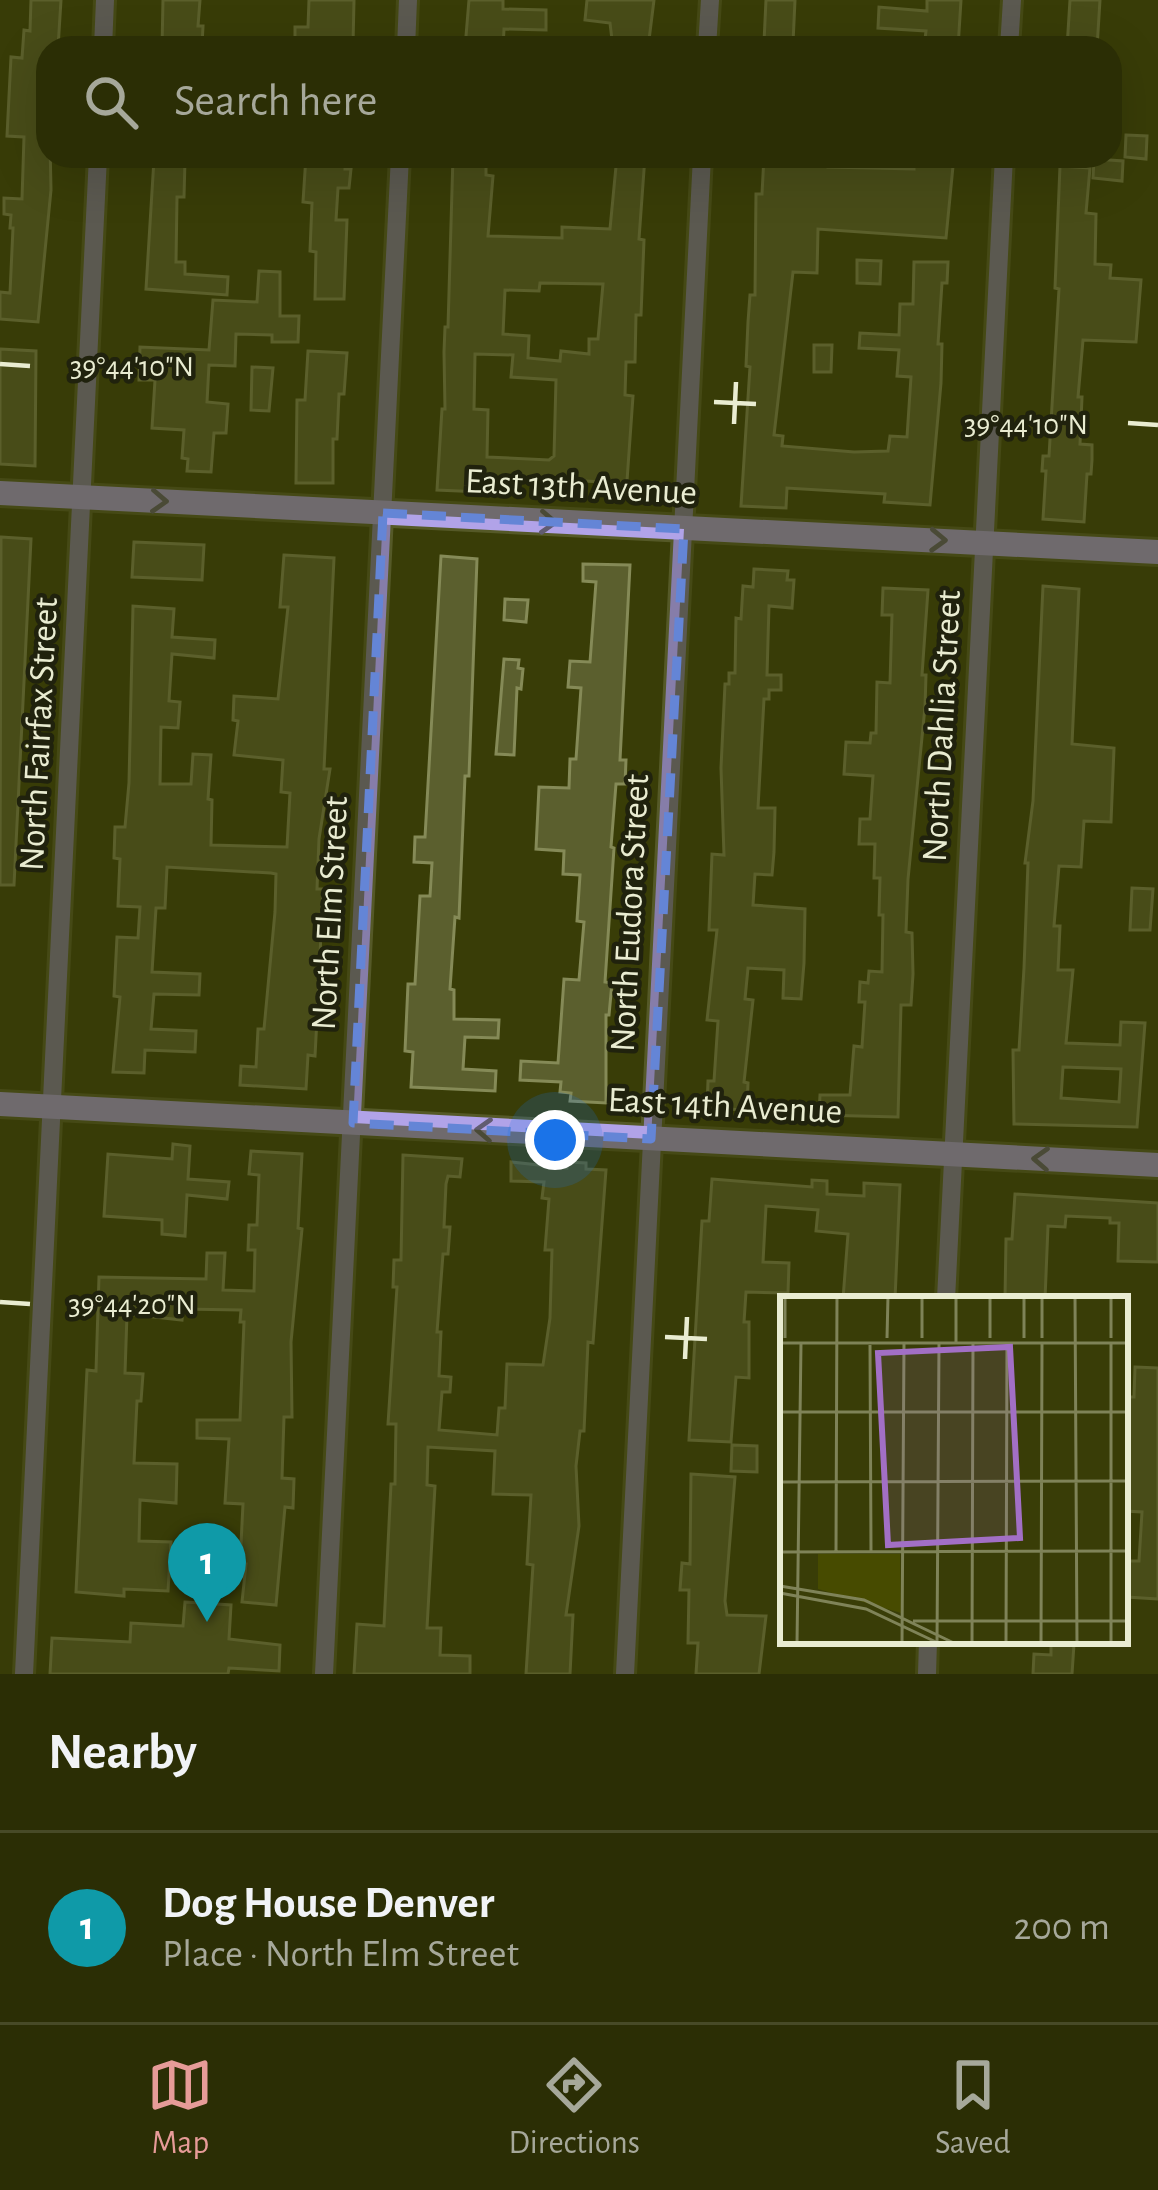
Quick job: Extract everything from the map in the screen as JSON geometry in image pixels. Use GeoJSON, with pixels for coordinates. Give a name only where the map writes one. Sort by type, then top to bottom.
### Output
{"type":"FeatureCollection","features":[{"type":"Feature","properties":{"kind":"main road","name":"East 13th Avenue"},"geometry":{"type":"LineString","coordinates":[[0,493],[1158,552]]}},
{"type":"Feature","properties":{"kind":"main road","name":"East 14th Avenue"},"geometry":{"type":"LineString","coordinates":[[0,1103],[1158,1165]]}},
{"type":"Feature","properties":{"kind":"street"},"geometry":{"type":"LineString","coordinates":[[104,36],[105,0]]}},
{"type":"Feature","properties":{"kind":"street"},"geometry":{"type":"LineString","coordinates":[[406,36],[408,0]]}},
{"type":"Feature","properties":{"kind":"street"},"geometry":{"type":"LineString","coordinates":[[708,36],[710,0]]}},
{"type":"Feature","properties":{"kind":"street"},"geometry":{"type":"LineString","coordinates":[[1010,36],[1012,0]]}},
{"type":"Feature","properties":{"kind":"street","name":"North Fairfax Street"},"geometry":{"type":"LineString","coordinates":[[24,1674],[97,168]]}},
{"type":"Feature","properties":{"kind":"street","name":"North Elm Street"},"geometry":{"type":"LineString","coordinates":[[324,1674],[399,168]]}},
{"type":"Feature","properties":{"kind":"street","name":"North Eudora Street"},"geometry":{"type":"LineString","coordinates":[[625,1674],[701,168]]}},
{"type":"Feature","properties":{"kind":"street","name":"North Dahlia Street"},"geometry":{"type":"LineString","coordinates":[[946,1296],[1003,168]]}},
{"type":"Feature","properties":{"kind":"street"},"geometry":{"type":"LineString","coordinates":[[927,1674],[928,1644]]}},
{"type":"Feature","properties":{"kind":"highlighted area"},"geometry":{"type":"Polygon","coordinates":[[[383,513],[684,529],[651,1139],[353,1123],[383,513]]]}},
{"type":"Feature","properties":{"kind":"building"},"geometry":{"type":"Polygon","coordinates":[[[31,0],[61,0],[59,36],[36,36],[36,168],[51,168],[51,190],[38,322],[0,319],[0,292],[10,293],[13,228],[11,215],[4,214],[4,198],[22,199],[24,137],[7,136],[11,57],[22,58],[24,30],[30,31],[31,0]]]}},
{"type":"Feature","properties":{"kind":"building"},"geometry":{"type":"Polygon","coordinates":[[[163,0],[200,0],[198,26],[203,26],[202,36],[162,36],[163,0]]]}},
{"type":"Feature","properties":{"kind":"building"},"geometry":{"type":"Polygon","coordinates":[[[309,0],[354,0],[353,36],[295,36],[295,27],[308,27],[309,0]]]}},
{"type":"Feature","properties":{"kind":"building"},"geometry":{"type":"Polygon","coordinates":[[[469,0],[503,0],[503,9],[546,10],[546,30],[504,29],[504,36],[466,36],[469,0]]]}},
{"type":"Feature","properties":{"kind":"building"},"geometry":{"type":"Polygon","coordinates":[[[587,0],[654,0],[650,36],[612,36],[610,23],[585,20],[587,0]]]}},
{"type":"Feature","properties":{"kind":"building"},"geometry":{"type":"Polygon","coordinates":[[[766,0],[795,0],[793,36],[764,36],[766,0]]]}},
{"type":"Feature","properties":{"kind":"building"},"geometry":{"type":"Polygon","coordinates":[[[927,0],[961,0],[959,36],[878,28],[879,7],[927,11],[927,0]]]}},
{"type":"Feature","properties":{"kind":"building"},"geometry":{"type":"Polygon","coordinates":[[[1070,0],[1100,0],[1098,36],[1068,36],[1070,0]]]}},
{"type":"Feature","properties":{"kind":"building"},"geometry":{"type":"Polygon","coordinates":[[[1126,135],[1147,136],[1146,159],[1125,157],[1126,135]]]}},
{"type":"Feature","properties":{"kind":"building"},"geometry":{"type":"Polygon","coordinates":[[[1123,161],[1122,181],[1093,178],[1094,168],[1122,168],[1123,161]]]}},
{"type":"Feature","properties":{"kind":"building"},"geometry":{"type":"Polygon","coordinates":[[[153,168],[185,168],[184,197],[177,197],[176,262],[185,262],[185,274],[228,277],[227,295],[146,289],[153,168]]]}},
{"type":"Feature","properties":{"kind":"building"},"geometry":{"type":"Polygon","coordinates":[[[305,168],[351,169],[349,188],[338,188],[336,220],[347,220],[344,299],[315,299],[312,203],[303,202],[305,168]]]}},
{"type":"Feature","properties":{"kind":"building"},"geometry":{"type":"Polygon","coordinates":[[[453,168],[486,168],[486,175],[493,176],[488,236],[562,238],[562,227],[610,229],[616,168],[644,168],[639,239],[644,240],[641,315],[636,315],[635,362],[626,362],[625,395],[633,396],[626,495],[605,495],[605,482],[583,481],[481,479],[481,492],[437,490],[445,409],[453,168]],[[540,283],[539,291],[505,290],[503,334],[529,336],[528,358],[560,361],[561,351],[589,354],[589,339],[598,339],[603,284],[540,283]],[[475,354],[474,409],[488,410],[487,457],[549,460],[554,456],[556,380],[511,377],[513,355],[475,354]]]}},
{"type":"Feature","properties":{"kind":"building"},"geometry":{"type":"Polygon","coordinates":[[[763,168],[953,168],[946,238],[818,229],[817,273],[793,272],[774,435],[783,436],[782,446],[854,452],[888,451],[890,436],[907,437],[911,377],[897,376],[899,350],[859,348],[860,333],[899,335],[900,304],[913,304],[914,262],[948,262],[947,283],[942,283],[941,383],[930,505],[884,502],[885,494],[787,488],[786,508],[741,506],[750,367],[746,366],[748,322],[750,295],[755,295],[756,194],[762,194],[763,168]]]}},
{"type":"Feature","properties":{"kind":"building"},"geometry":{"type":"Polygon","coordinates":[[[1060,168],[1090,168],[1086,213],[1096,214],[1095,264],[1111,265],[1110,278],[1141,280],[1136,342],[1083,340],[1080,444],[1092,445],[1084,522],[1043,519],[1043,456],[1049,456],[1059,289],[1055,288],[1060,168]]]}},
{"type":"Feature","properties":{"kind":"building"},"geometry":{"type":"Polygon","coordinates":[[[857,260],[881,261],[880,284],[857,283],[857,260]]]}},
{"type":"Feature","properties":{"kind":"building"},"geometry":{"type":"Polygon","coordinates":[[[259,271],[280,272],[280,316],[299,316],[298,342],[272,342],[272,335],[236,334],[235,366],[209,365],[207,402],[228,404],[226,433],[214,433],[211,472],[187,471],[188,459],[182,458],[184,430],[152,428],[155,380],[139,380],[140,347],[209,350],[213,300],[257,302],[259,271]]]}},
{"type":"Feature","properties":{"kind":"building"},"geometry":{"type":"Polygon","coordinates":[[[814,345],[832,345],[831,372],[814,372],[814,345]]]}},
{"type":"Feature","properties":{"kind":"building"},"geometry":{"type":"Polygon","coordinates":[[[0,349],[36,351],[35,466],[0,464],[0,349]]]}},
{"type":"Feature","properties":{"kind":"building"},"geometry":{"type":"Polygon","coordinates":[[[308,351],[347,353],[337,439],[333,439],[333,483],[296,483],[297,400],[305,400],[308,351]]]}},
{"type":"Feature","properties":{"kind":"building"},"geometry":{"type":"Polygon","coordinates":[[[252,367],[273,368],[269,411],[251,410],[252,367]]]}},
{"type":"Feature","properties":{"kind":"building"},"geometry":{"type":"Polygon","coordinates":[[[1,537],[31,539],[14,885],[0,885],[1,537]]]}},
{"type":"Feature","properties":{"kind":"building"},"geometry":{"type":"Polygon","coordinates":[[[134,542],[204,545],[202,580],[132,577],[134,542]]]}},
{"type":"Feature","properties":{"kind":"building"},"geometry":{"type":"Polygon","coordinates":[[[284,555],[334,558],[324,769],[330,769],[317,889],[323,889],[315,1056],[308,1055],[306,1089],[240,1085],[241,1066],[256,1067],[258,1029],[264,1029],[275,912],[276,874],[271,873],[167,867],[165,908],[156,908],[152,972],[200,974],[199,995],[154,994],[151,1029],[196,1031],[195,1052],[145,1050],[144,1073],[113,1072],[120,997],[114,996],[117,937],[138,938],[140,907],[118,906],[120,859],[114,858],[115,827],[125,827],[129,783],[133,606],[174,609],[172,637],[215,640],[214,658],[172,654],[169,701],[180,702],[178,728],[161,727],[160,784],[191,784],[193,754],[211,755],[211,845],[287,847],[290,793],[281,792],[283,760],[234,755],[238,721],[233,720],[234,696],[278,699],[288,607],[280,607],[284,555]]]}},
{"type":"Feature","properties":{"kind":"building"},"geometry":{"type":"Polygon","coordinates":[[[441,556],[477,559],[469,776],[465,776],[459,918],[455,917],[450,989],[454,990],[454,1019],[499,1020],[498,1038],[465,1037],[463,1069],[496,1071],[495,1091],[411,1087],[413,1052],[405,1051],[420,896],[430,896],[432,863],[414,862],[415,837],[425,837],[441,556]]]}},
{"type":"Feature","properties":{"kind":"building"},"geometry":{"type":"Polygon","coordinates":[[[583,564],[630,565],[620,760],[626,760],[625,784],[616,784],[611,847],[605,982],[612,983],[606,1015],[606,1103],[570,1101],[571,1093],[560,1092],[561,1082],[520,1080],[521,1061],[558,1063],[564,979],[579,980],[584,922],[577,921],[580,875],[563,874],[564,851],[536,849],[539,787],[569,788],[570,759],[576,759],[581,688],[568,687],[570,661],[590,662],[596,582],[583,581],[583,564]]]}},
{"type":"Feature","properties":{"kind":"building"},"geometry":{"type":"Polygon","coordinates":[[[754,569],[788,571],[787,580],[794,580],[792,608],[769,606],[767,675],[781,675],[781,690],[769,690],[769,699],[764,699],[758,808],[775,808],[774,852],[772,875],[755,874],[753,905],[805,909],[801,999],[783,998],[784,970],[748,968],[745,999],[753,1000],[744,1082],[748,1083],[747,1110],[707,1108],[718,1021],[707,1020],[717,930],[709,930],[712,854],[724,855],[725,684],[729,684],[729,673],[735,673],[736,618],[741,619],[743,586],[753,587],[754,569]]]}},
{"type":"Feature","properties":{"kind":"building"},"geometry":{"type":"Polygon","coordinates":[[[1043,586],[1079,589],[1072,744],[1114,748],[1111,822],[1084,821],[1081,867],[1059,866],[1054,926],[1060,926],[1058,970],[1073,970],[1066,1043],[1120,1045],[1121,1022],[1145,1023],[1137,1127],[1014,1124],[1013,1050],[1019,1050],[1025,863],[1033,801],[1043,586]],[[1063,1067],[1061,1098],[1119,1102],[1121,1069],[1063,1067]]]}},
{"type":"Feature","properties":{"kind":"building"},"geometry":{"type":"Polygon","coordinates":[[[883,588],[928,590],[922,675],[926,675],[925,707],[908,879],[906,932],[912,933],[913,974],[911,1005],[901,1005],[898,1117],[819,1115],[820,1095],[850,1095],[854,1046],[862,1047],[865,1002],[859,1002],[860,982],[868,983],[869,971],[882,972],[883,915],[879,915],[880,878],[874,878],[875,844],[859,844],[860,819],[870,819],[873,776],[844,774],[846,742],[870,743],[871,733],[876,733],[877,682],[890,683],[892,615],[882,615],[883,588]]]}},
{"type":"Feature","properties":{"kind":"building"},"geometry":{"type":"Polygon","coordinates":[[[505,599],[528,600],[526,622],[504,620],[505,599]]]}},
{"type":"Feature","properties":{"kind":"building"},"geometry":{"type":"Polygon","coordinates":[[[504,659],[519,660],[518,668],[523,669],[521,689],[517,688],[514,755],[496,754],[504,659]]]}},
{"type":"Feature","properties":{"kind":"building"},"geometry":{"type":"Polygon","coordinates":[[[1132,888],[1153,889],[1150,930],[1130,930],[1132,888]]]}},
{"type":"Feature","properties":{"kind":"building"},"geometry":{"type":"Polygon","coordinates":[[[173,1144],[190,1146],[188,1179],[229,1182],[227,1199],[187,1195],[185,1236],[162,1234],[162,1220],[104,1216],[108,1154],[172,1159],[173,1144]]]}},
{"type":"Feature","properties":{"kind":"building"},"geometry":{"type":"Polygon","coordinates":[[[251,1151],[302,1154],[298,1228],[302,1229],[291,1342],[292,1417],[284,1417],[282,1478],[294,1479],[293,1508],[285,1507],[276,1605],[242,1602],[246,1564],[240,1564],[243,1504],[225,1503],[229,1439],[197,1438],[197,1420],[240,1420],[241,1310],[183,1309],[182,1320],[127,1314],[125,1373],[143,1374],[134,1463],[177,1464],[176,1503],[140,1500],[139,1541],[171,1542],[168,1591],[124,1589],[124,1596],[76,1592],[87,1370],[96,1371],[99,1277],[206,1279],[207,1253],[225,1253],[223,1290],[254,1291],[255,1250],[248,1250],[249,1225],[257,1225],[259,1175],[249,1174],[251,1151]]]}},
{"type":"Feature","properties":{"kind":"building"},"geometry":{"type":"Polygon","coordinates":[[[403,1155],[462,1159],[460,1177],[448,1176],[446,1184],[444,1227],[450,1227],[448,1254],[443,1254],[437,1332],[441,1332],[439,1376],[451,1377],[450,1392],[442,1392],[439,1430],[497,1435],[499,1408],[505,1408],[507,1364],[543,1365],[550,1318],[552,1250],[545,1250],[549,1199],[542,1198],[544,1182],[511,1181],[511,1162],[567,1168],[568,1162],[586,1163],[586,1169],[606,1170],[593,1343],[588,1342],[584,1431],[580,1431],[576,1466],[579,1526],[566,1615],[573,1615],[570,1674],[526,1674],[533,1565],[527,1564],[531,1495],[493,1494],[495,1451],[428,1447],[427,1485],[435,1486],[427,1628],[441,1628],[440,1655],[470,1656],[470,1674],[354,1674],[357,1624],[384,1626],[391,1484],[395,1484],[396,1424],[388,1424],[397,1287],[393,1287],[394,1260],[401,1260],[403,1155]]]}},
{"type":"Feature","properties":{"kind":"building"},"geometry":{"type":"Polygon","coordinates":[[[712,1179],[812,1187],[812,1180],[827,1181],[827,1194],[864,1196],[864,1183],[900,1185],[895,1296],[843,1296],[848,1234],[816,1231],[818,1210],[766,1206],[763,1262],[789,1263],[788,1293],[746,1292],[749,1378],[736,1377],[731,1442],[689,1440],[702,1221],[709,1221],[712,1179]]]}},
{"type":"Feature","properties":{"kind":"building"},"geometry":{"type":"Polygon","coordinates":[[[1015,1194],[1158,1203],[1158,1262],[1118,1261],[1119,1223],[1110,1223],[1110,1218],[1066,1216],[1065,1227],[1048,1226],[1045,1296],[1005,1296],[1006,1239],[1012,1239],[1015,1194]]]}},
{"type":"Feature","properties":{"kind":"building"},"geometry":{"type":"Polygon","coordinates":[[[1135,1367],[1158,1368],[1158,1599],[1128,1597],[1129,1561],[1139,1561],[1142,1512],[1128,1511],[1128,1397],[1134,1397],[1135,1367]]]}},
{"type":"Feature","properties":{"kind":"building"},"geometry":{"type":"Polygon","coordinates":[[[732,1445],[757,1446],[757,1472],[731,1471],[732,1445]]]}},
{"type":"Feature","properties":{"kind":"building"},"geometry":{"type":"Polygon","coordinates":[[[691,1474],[735,1477],[725,1601],[727,1615],[766,1616],[759,1674],[696,1674],[698,1643],[688,1643],[689,1590],[680,1590],[682,1563],[690,1564],[691,1474]]]}},
{"type":"Feature","properties":{"kind":"building"},"geometry":{"type":"Polygon","coordinates":[[[185,1602],[231,1605],[229,1639],[280,1645],[279,1671],[229,1668],[228,1674],[50,1674],[52,1638],[130,1642],[131,1623],[183,1626],[185,1602]]]}},
{"type":"Feature","properties":{"kind":"building"},"geometry":{"type":"Polygon","coordinates":[[[1051,1644],[1074,1644],[1072,1674],[1033,1674],[1034,1654],[1051,1655],[1051,1644]]]}},
{"type":"Feature","properties":{"kind":"place","name":"Dog House Denver"},"geometry":{"type":"Point","coordinates":[207,1622]}}]}
